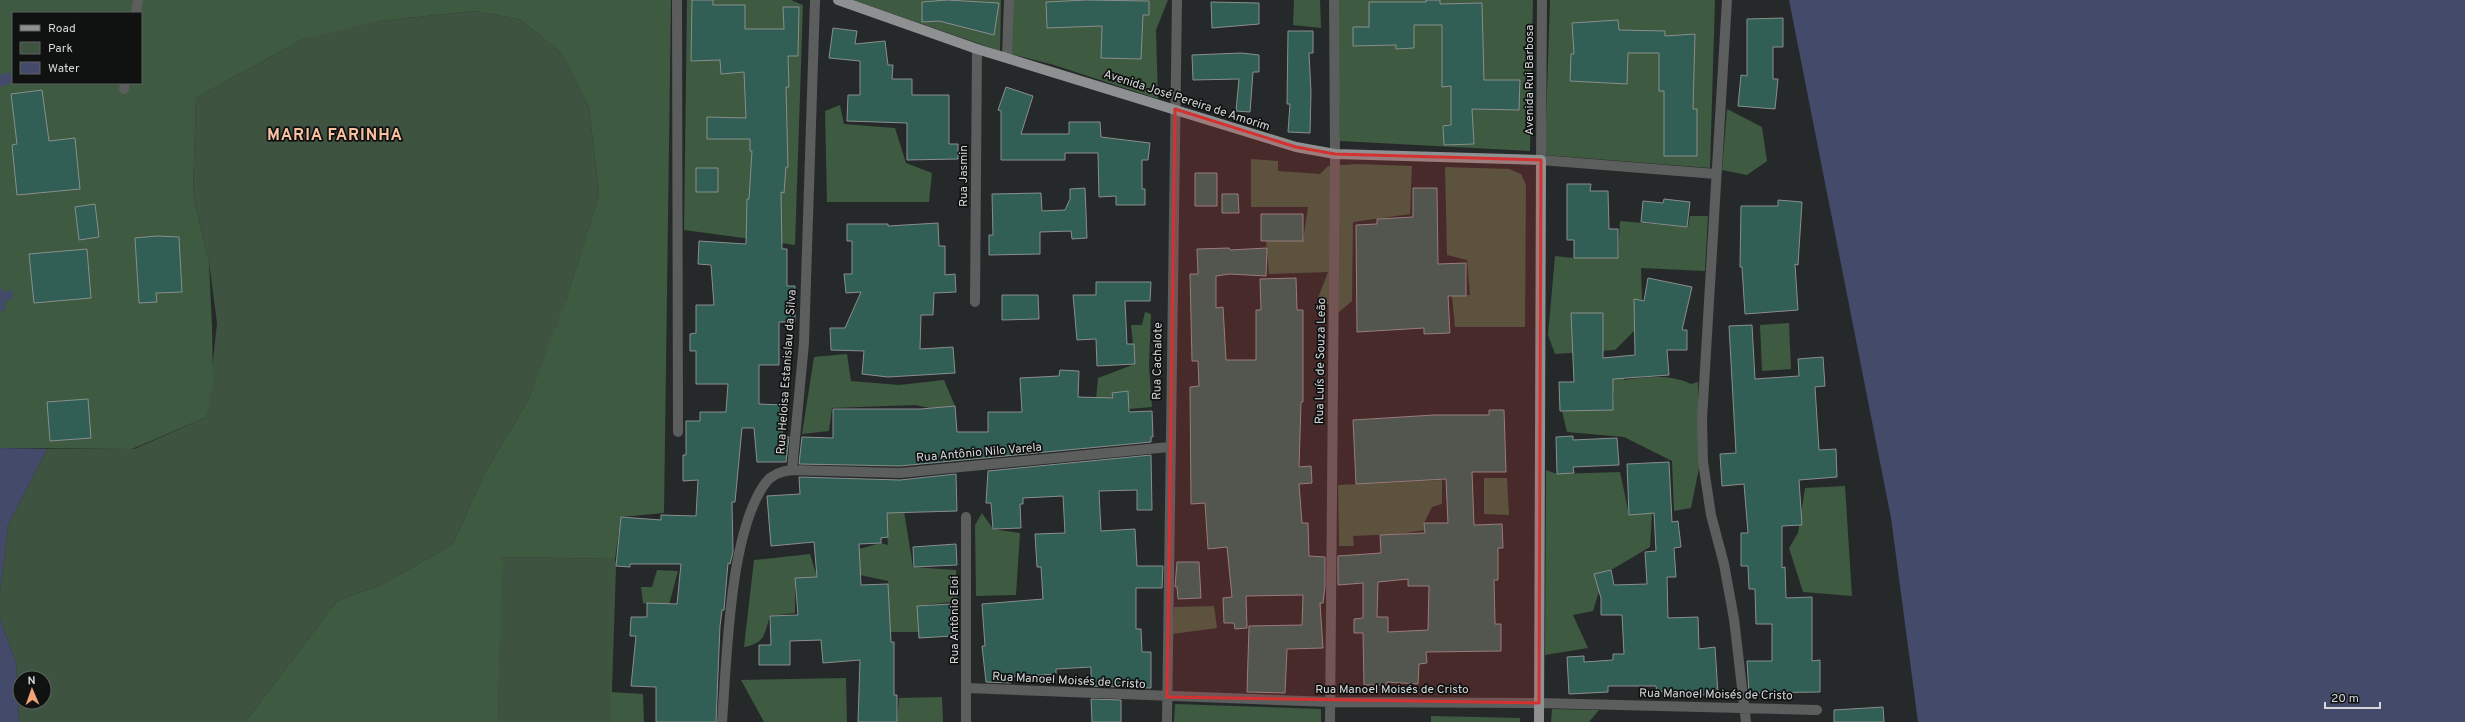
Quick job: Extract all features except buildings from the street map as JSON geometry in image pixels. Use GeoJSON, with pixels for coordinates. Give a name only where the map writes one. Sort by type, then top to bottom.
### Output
{"type":"FeatureCollection","features":[{"type":"Feature","properties":{"kind":"main road","name":"Avenida José Pereira de Amorim"},"geometry":{"type":"LineString","coordinates":[[838,0],[977,49],[1296,147],[1335,154],[1541,160]]}},
{"type":"Feature","properties":{"kind":"main road"},"geometry":{"type":"LineString","coordinates":[[1539,722],[1541,160]]}},
{"type":"Feature","properties":{"kind":"street"},"geometry":{"type":"LineString","coordinates":[[136,12],[138,0]]}},
{"type":"Feature","properties":{"kind":"street"},"geometry":{"type":"LineString","coordinates":[[677,0],[678,432]]}},
{"type":"Feature","properties":{"kind":"street","name":"Rua Heloisa Estanislau da Silva"},"geometry":{"type":"LineString","coordinates":[[722,722],[732,598],[744,529],[764,484],[779,471],[792,470],[804,343],[815,0]]}},
{"type":"Feature","properties":{"kind":"street"},"geometry":{"type":"LineString","coordinates":[[1007,57],[1009,0]]}},
{"type":"Feature","properties":{"kind":"street","name":"Rua Cachalote"},"geometry":{"type":"LineString","coordinates":[[1167,722],[1169,447],[1177,0]]}},
{"type":"Feature","properties":{"kind":"street","name":"Rua Luís de Souza Leão"},"geometry":{"type":"LineString","coordinates":[[1330,722],[1335,154],[1334,0]]}},
{"type":"Feature","properties":{"kind":"street","name":"Avenida Rui Barbosa"},"geometry":{"type":"LineString","coordinates":[[1541,160],[1542,0]]}},
{"type":"Feature","properties":{"kind":"street"},"geometry":{"type":"LineString","coordinates":[[1726,0],[1702,419],[1703,462],[1711,515],[1724,564],[1734,619],[1746,722]]}},
{"type":"Feature","properties":{"kind":"street","name":"Rua Jasmin"},"geometry":{"type":"LineString","coordinates":[[976,302],[977,49]]}},
{"type":"Feature","properties":{"kind":"street"},"geometry":{"type":"LineString","coordinates":[[1541,160],[1716,174]]}},
{"type":"Feature","properties":{"kind":"street","name":"Rua Antônio Nilo Varela"},"geometry":{"type":"LineString","coordinates":[[792,470],[900,473],[1169,447]]}},
{"type":"Feature","properties":{"kind":"street","name":"Rua Antônio Eloi"},"geometry":{"type":"LineString","coordinates":[[966,517],[966,722]]}},
{"type":"Feature","properties":{"kind":"street","name":"Rua Manoel Moisés de Cristo"},"geometry":{"type":"LineString","coordinates":[[967,688],[1167,697],[1330,702],[1539,703],[1817,710]]}},
{"type":"Feature","properties":{"kind":"highlighted area"},"geometry":{"type":"Polygon","coordinates":[[[1175,109],[1296,147],[1335,154],[1541,160],[1539,703],[1167,697],[1175,109]]]}},
{"type":"Feature","properties":{"kind":"green space"},"geometry":{"type":"Polygon","coordinates":[[[0,0],[671,0],[664,513],[621,517],[615,559],[502,557],[498,722],[245,722],[337,601],[385,583],[453,544],[485,472],[528,400],[567,298],[599,194],[589,107],[562,54],[521,20],[476,11],[379,21],[301,40],[196,98],[193,195],[209,262],[212,326],[213,381],[207,417],[132,449],[0,448],[0,0]]]}},
{"type":"Feature","properties":{"kind":"green space"},"geometry":{"type":"Polygon","coordinates":[[[687,0],[791,0],[803,5],[795,245],[684,230],[687,0]]]}},
{"type":"Feature","properties":{"kind":"green space"},"geometry":{"type":"Polygon","coordinates":[[[853,0],[1001,0],[1000,51],[853,0]]]}},
{"type":"Feature","properties":{"kind":"green space"},"geometry":{"type":"Polygon","coordinates":[[[1008,0],[1168,0],[1156,30],[1158,99],[1054,65],[1011,54],[1008,0]]]}},
{"type":"Feature","properties":{"kind":"green space"},"geometry":{"type":"Polygon","coordinates":[[[1294,0],[1320,0],[1321,28],[1293,25],[1294,0]]]}},
{"type":"Feature","properties":{"kind":"green space"},"geometry":{"type":"Polygon","coordinates":[[[1337,0],[1533,0],[1530,151],[1340,141],[1337,0]]]}},
{"type":"Feature","properties":{"kind":"green space"},"geometry":{"type":"Polygon","coordinates":[[[1550,0],[1715,0],[1710,168],[1545,155],[1550,0]]]}},
{"type":"Feature","properties":{"kind":"green space"},"geometry":{"type":"Polygon","coordinates":[[[476,11],[521,20],[562,54],[589,107],[599,194],[564,308],[528,400],[485,472],[453,544],[385,583],[337,601],[245,722],[19,722],[18,710],[52,710],[52,670],[16,670],[16,663],[0,619],[0,592],[8,525],[47,449],[134,449],[207,417],[217,323],[209,262],[193,195],[196,98],[301,40],[369,22],[476,11]]]}},
{"type":"Feature","properties":{"kind":"green space"},"geometry":{"type":"Polygon","coordinates":[[[840,105],[844,124],[895,128],[906,163],[932,173],[929,202],[827,202],[825,111],[840,105]]]}},
{"type":"Feature","properties":{"kind":"green space"},"geometry":{"type":"Polygon","coordinates":[[[1727,109],[1762,127],[1767,161],[1747,175],[1722,170],[1727,109]]]}},
{"type":"Feature","properties":{"kind":"green space"},"geometry":{"type":"Polygon","coordinates":[[[1251,159],[1278,161],[1278,171],[1320,174],[1328,166],[1357,164],[1412,166],[1410,214],[1353,222],[1352,301],[1339,312],[1318,298],[1328,272],[1269,274],[1266,241],[1303,241],[1308,207],[1251,207],[1251,159]]]}},
{"type":"Feature","properties":{"kind":"green space"},"geometry":{"type":"Polygon","coordinates":[[[1445,167],[1509,169],[1521,174],[1526,185],[1525,327],[1455,327],[1452,296],[1470,295],[1467,260],[1447,255],[1445,167]]]}},
{"type":"Feature","properties":{"kind":"green space"},"geometry":{"type":"Polygon","coordinates":[[[1690,216],[1708,216],[1705,271],[1641,268],[1643,326],[1635,330],[1615,350],[1555,354],[1548,335],[1555,256],[1574,258],[1618,258],[1620,221],[1688,227],[1690,216]]]}},
{"type":"Feature","properties":{"kind":"green space"},"geometry":{"type":"Polygon","coordinates":[[[1145,312],[1151,314],[1149,365],[1152,407],[1129,409],[1127,391],[1112,393],[1114,410],[1095,411],[1098,378],[1135,364],[1131,325],[1142,325],[1145,312]]]}},
{"type":"Feature","properties":{"kind":"green space"},"geometry":{"type":"Polygon","coordinates":[[[1789,323],[1791,369],[1762,371],[1760,325],[1789,323]]]}},
{"type":"Feature","properties":{"kind":"green space"},"geometry":{"type":"Polygon","coordinates":[[[847,354],[851,381],[899,385],[944,380],[955,406],[930,408],[915,405],[832,408],[829,431],[802,434],[814,357],[847,354]]]}},
{"type":"Feature","properties":{"kind":"green space"},"geometry":{"type":"Polygon","coordinates":[[[1623,354],[1624,380],[1658,377],[1675,379],[1691,384],[1698,382],[1699,468],[1691,508],[1674,511],[1672,461],[1624,437],[1567,432],[1562,411],[1613,410],[1614,393],[1610,386],[1623,354]]]}},
{"type":"Feature","properties":{"kind":"green space"},"geometry":{"type":"Polygon","coordinates":[[[1546,470],[1557,474],[1620,472],[1629,514],[1652,513],[1650,547],[1611,570],[1601,585],[1593,611],[1573,615],[1588,648],[1545,655],[1546,470]]]}},
{"type":"Feature","properties":{"kind":"green space"},"geometry":{"type":"Polygon","coordinates":[[[1484,478],[1507,478],[1509,515],[1484,514],[1484,478]]]}},
{"type":"Feature","properties":{"kind":"green space"},"geometry":{"type":"Polygon","coordinates":[[[1442,480],[1442,504],[1432,507],[1424,523],[1425,530],[1398,534],[1353,536],[1354,546],[1339,546],[1338,485],[1442,480]]]}},
{"type":"Feature","properties":{"kind":"green space"},"geometry":{"type":"Polygon","coordinates":[[[1845,486],[1852,596],[1803,592],[1789,548],[1798,533],[1805,488],[1845,486]]]}},
{"type":"Feature","properties":{"kind":"green space"},"geometry":{"type":"Polygon","coordinates":[[[904,511],[913,567],[956,570],[958,601],[917,606],[919,632],[890,632],[888,581],[860,575],[859,549],[881,543],[888,545],[885,513],[904,511]]]}},
{"type":"Feature","properties":{"kind":"green space"},"geometry":{"type":"Polygon","coordinates":[[[982,513],[993,529],[1020,533],[1016,595],[976,596],[975,525],[982,513]]]}},
{"type":"Feature","properties":{"kind":"green space"},"geometry":{"type":"Polygon","coordinates":[[[810,554],[817,577],[795,578],[795,613],[770,616],[763,637],[756,643],[744,647],[754,560],[810,554]]]}},
{"type":"Feature","properties":{"kind":"green space"},"geometry":{"type":"Polygon","coordinates":[[[501,557],[615,559],[611,722],[498,722],[501,557]]]}},
{"type":"Feature","properties":{"kind":"green space"},"geometry":{"type":"Polygon","coordinates":[[[657,570],[678,571],[669,605],[651,605],[643,603],[641,587],[652,587],[657,570]]]}},
{"type":"Feature","properties":{"kind":"green space"},"geometry":{"type":"Polygon","coordinates":[[[1214,606],[1217,628],[1172,634],[1174,607],[1214,606]]]}},
{"type":"Feature","properties":{"kind":"green space"},"geometry":{"type":"Polygon","coordinates":[[[846,678],[847,722],[764,722],[741,680],[846,678]]]}},
{"type":"Feature","properties":{"kind":"green space"},"geometry":{"type":"Polygon","coordinates":[[[611,692],[643,694],[644,722],[611,722],[611,692]]]}},
{"type":"Feature","properties":{"kind":"green space"},"geometry":{"type":"Polygon","coordinates":[[[942,697],[943,722],[897,722],[899,698],[942,697]]]}},
{"type":"Feature","properties":{"kind":"green space"},"geometry":{"type":"Polygon","coordinates":[[[1175,704],[1321,709],[1321,722],[1174,722],[1175,704]]]}},
{"type":"Feature","properties":{"kind":"green space"},"geometry":{"type":"Polygon","coordinates":[[[1552,709],[1599,710],[1589,722],[1551,722],[1552,709]]]}},
{"type":"Feature","properties":{"kind":"green space"},"geometry":{"type":"Polygon","coordinates":[[[1431,716],[1520,718],[1520,722],[1431,722],[1431,716]]]}},
{"type":"Feature","properties":{"kind":"water"},"geometry":{"type":"Polygon","coordinates":[[[1789,0],[2465,0],[2465,722],[1918,722],[1891,518],[1789,0]]]}},
{"type":"Feature","properties":{"kind":"water"},"geometry":{"type":"Polygon","coordinates":[[[8,72],[12,76],[12,82],[0,87],[0,75],[8,72]]]}},
{"type":"Feature","properties":{"kind":"water"},"geometry":{"type":"Polygon","coordinates":[[[0,287],[4,292],[13,290],[13,299],[5,301],[6,310],[0,311],[0,287]]]}},
{"type":"Feature","properties":{"kind":"water"},"geometry":{"type":"Polygon","coordinates":[[[0,448],[47,449],[8,525],[0,592],[0,448]]]}},
{"type":"Feature","properties":{"kind":"water"},"geometry":{"type":"Polygon","coordinates":[[[0,619],[16,663],[16,670],[12,670],[12,710],[18,710],[19,722],[0,722],[0,619]]]}},
{"type":"Feature","properties":{"kind":"district","name":"MARIA FARINHA"},"geometry":{"type":"Point","coordinates":[335,134]}}]}
